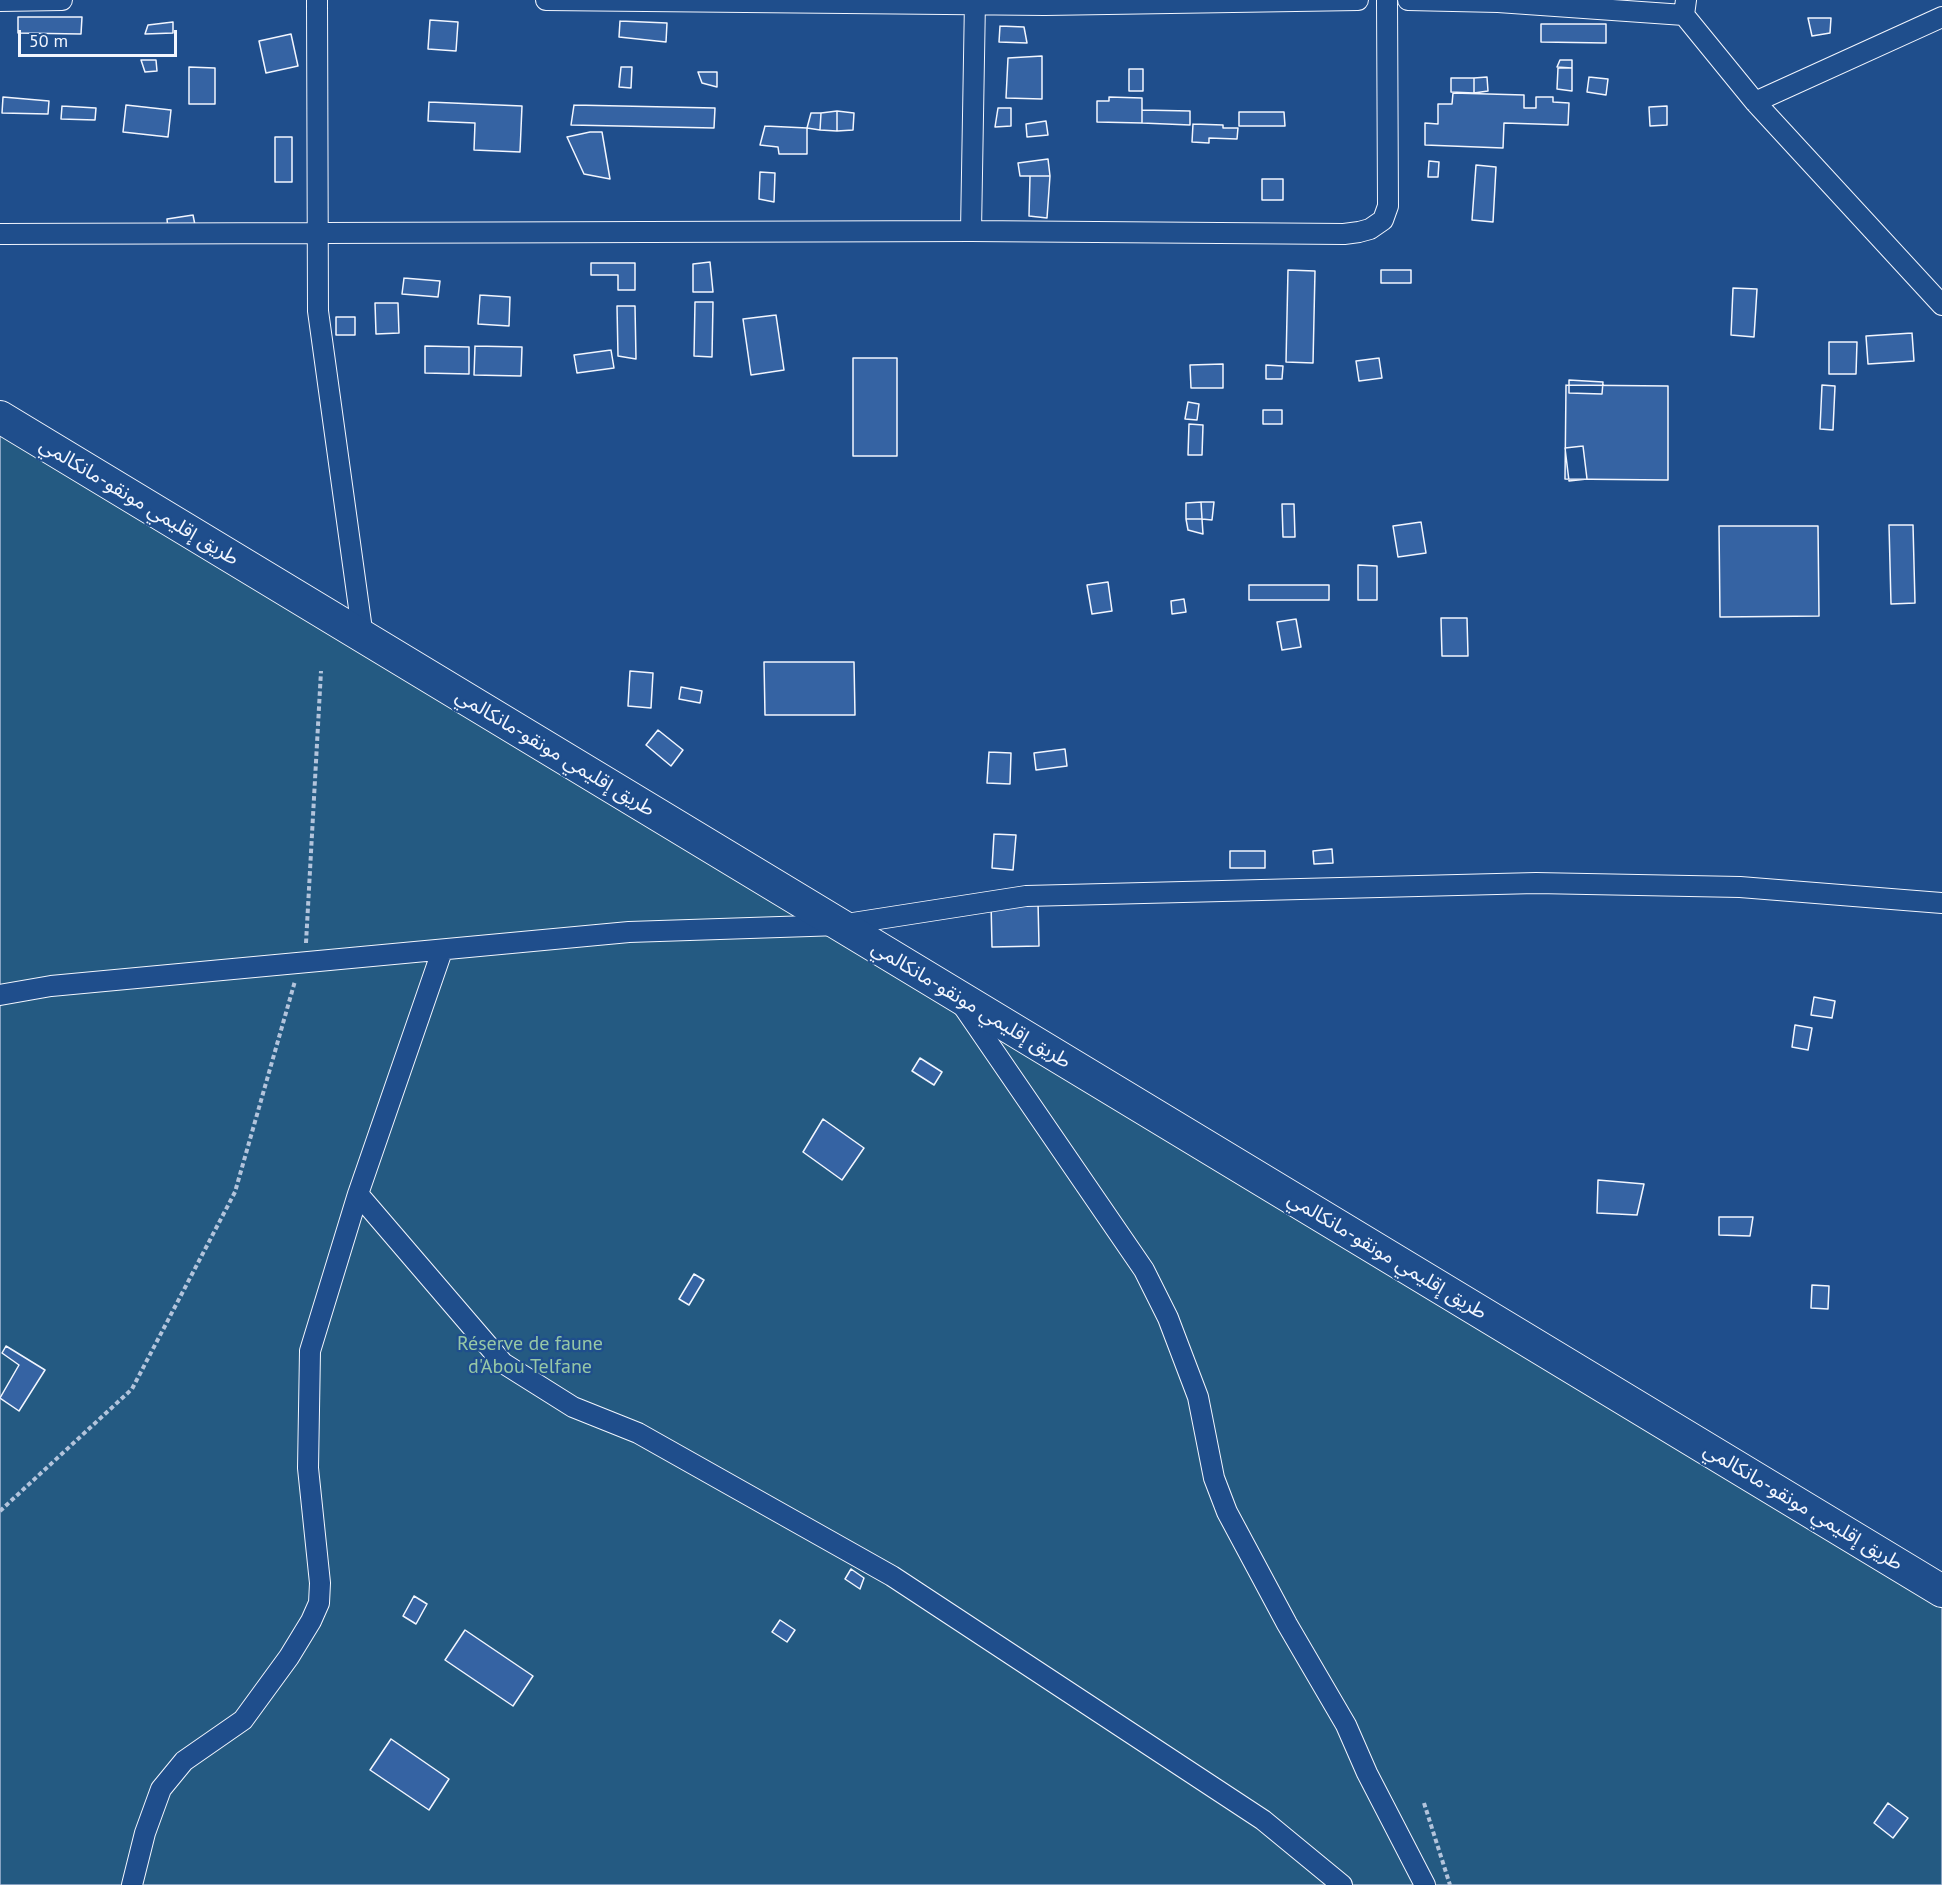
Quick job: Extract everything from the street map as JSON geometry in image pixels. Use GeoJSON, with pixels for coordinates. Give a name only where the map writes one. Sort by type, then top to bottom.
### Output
{"type":"FeatureCollection","features":[{"type":"Feature","properties":{"kind":"highway","name":"طريق إقليمي مونقو-مانكالمي"},"geometry":{"type":"LineString","coordinates":[[0,417],[1942,1591]]}},
{"type":"Feature","properties":{"kind":"street"},"geometry":{"type":"LineString","coordinates":[[0,1],[62,0]]}},
{"type":"Feature","properties":{"kind":"street"},"geometry":{"type":"LineString","coordinates":[[317,0],[318,311],[363,637]]}},
{"type":"Feature","properties":{"kind":"street"},"geometry":{"type":"LineString","coordinates":[[546,0],[975,2],[1358,0]]}},
{"type":"Feature","properties":{"kind":"street"},"geometry":{"type":"LineString","coordinates":[[0,234],[971,231],[1344,234],[1370,229],[1383,219],[1388,206],[1387,0]]}},
{"type":"Feature","properties":{"kind":"street"},"geometry":{"type":"LineString","coordinates":[[1408,0],[1685,7],[1755,102],[1942,305]]}},
{"type":"Feature","properties":{"kind":"street"},"geometry":{"type":"LineString","coordinates":[[971,231],[975,2]]}},
{"type":"Feature","properties":{"kind":"street"},"geometry":{"type":"LineString","coordinates":[[1755,102],[1942,17]]}},
{"type":"Feature","properties":{"kind":"street"},"geometry":{"type":"LineString","coordinates":[[0,995],[51,986],[629,932],[840,925],[1026,896],[1536,884],[1740,887],[1942,903]]}},
{"type":"Feature","properties":{"kind":"street"},"geometry":{"type":"LineString","coordinates":[[132,1885],[145,1833],[161,1789],[184,1761],[243,1720],[289,1657],[312,1621],[319,1603],[320,1583],[308,1468],[310,1351],[358,1194],[442,951]]}},
{"type":"Feature","properties":{"kind":"street"},"geometry":{"type":"LineString","coordinates":[[956,996],[1144,1270],[1168,1318],[1198,1397],[1214,1478],[1227,1512],[1287,1624],[1346,1725],[1367,1773],[1425,1885]]}},
{"type":"Feature","properties":{"kind":"street"},"geometry":{"type":"LineString","coordinates":[[358,1194],[502,1363],[573,1407],[638,1433],[892,1576],[1263,1820],[1342,1885]]}},
{"type":"Feature","properties":{"kind":"path"},"geometry":{"type":"LineString","coordinates":[[0,1511],[132,1389],[235,1192],[307,939],[321,671]]}},
{"type":"Feature","properties":{"kind":"path"},"geometry":{"type":"LineString","coordinates":[[1424,1803],[1450,1885]]}},
{"type":"Feature","properties":{"kind":"green space","name":"Réserve de faune d'Abou Telfane"},"geometry":{"type":"Polygon","coordinates":[[[0,418],[1942,1591],[1942,1885],[0,1885],[0,418]]]}},
{"type":"Feature","properties":{"kind":"building"},"geometry":{"type":"Polygon","coordinates":[[[18,17],[82,17],[81,34],[18,33],[18,17]]]}},
{"type":"Feature","properties":{"kind":"building"},"geometry":{"type":"Polygon","coordinates":[[[1808,18],[1831,18],[1830,33],[1812,36],[1808,18]]]}},
{"type":"Feature","properties":{"kind":"building"},"geometry":{"type":"Polygon","coordinates":[[[430,20],[458,22],[456,51],[428,49],[430,20]]]}},
{"type":"Feature","properties":{"kind":"building"},"geometry":{"type":"Polygon","coordinates":[[[620,21],[667,23],[666,42],[619,37],[620,21]]]}},
{"type":"Feature","properties":{"kind":"building"},"geometry":{"type":"Polygon","coordinates":[[[173,22],[173,33],[145,34],[148,25],[173,22]]]}},
{"type":"Feature","properties":{"kind":"building"},"geometry":{"type":"Polygon","coordinates":[[[1541,24],[1606,24],[1606,43],[1541,42],[1541,24]]]}},
{"type":"Feature","properties":{"kind":"building"},"geometry":{"type":"Polygon","coordinates":[[[1000,26],[1024,27],[1027,43],[999,42],[1000,26]]]}},
{"type":"Feature","properties":{"kind":"building"},"geometry":{"type":"Polygon","coordinates":[[[291,34],[298,66],[266,73],[259,41],[291,34]]]}},
{"type":"Feature","properties":{"kind":"building"},"geometry":{"type":"Polygon","coordinates":[[[1042,56],[1042,99],[1006,98],[1008,58],[1042,56]]]}},
{"type":"Feature","properties":{"kind":"building"},"geometry":{"type":"Polygon","coordinates":[[[141,60],[156,60],[157,71],[145,72],[141,60]]]}},
{"type":"Feature","properties":{"kind":"building"},"geometry":{"type":"Polygon","coordinates":[[[1560,60],[1572,60],[1572,68],[1557,67],[1560,60]]]}},
{"type":"Feature","properties":{"kind":"building"},"geometry":{"type":"Polygon","coordinates":[[[189,67],[215,68],[215,104],[189,104],[189,67]]]}},
{"type":"Feature","properties":{"kind":"building"},"geometry":{"type":"Polygon","coordinates":[[[621,67],[632,67],[631,88],[619,87],[621,67]]]}},
{"type":"Feature","properties":{"kind":"building"},"geometry":{"type":"Polygon","coordinates":[[[1558,68],[1572,68],[1572,91],[1557,89],[1558,68]]]}},
{"type":"Feature","properties":{"kind":"building"},"geometry":{"type":"Polygon","coordinates":[[[1129,69],[1143,69],[1143,91],[1129,91],[1129,69]]]}},
{"type":"Feature","properties":{"kind":"building"},"geometry":{"type":"Polygon","coordinates":[[[698,72],[717,72],[717,87],[702,83],[698,72]]]}},
{"type":"Feature","properties":{"kind":"building"},"geometry":{"type":"Polygon","coordinates":[[[1487,77],[1488,91],[1474,93],[1474,78],[1487,77]]]}},
{"type":"Feature","properties":{"kind":"building"},"geometry":{"type":"Polygon","coordinates":[[[1589,77],[1608,79],[1606,95],[1587,92],[1589,77]]]}},
{"type":"Feature","properties":{"kind":"building"},"geometry":{"type":"Polygon","coordinates":[[[1451,78],[1474,78],[1474,93],[1451,92],[1451,78]]]}},
{"type":"Feature","properties":{"kind":"building"},"geometry":{"type":"Polygon","coordinates":[[[1453,93],[1524,95],[1524,108],[1536,108],[1536,97],[1553,97],[1553,102],[1569,103],[1568,125],[1504,123],[1503,148],[1425,145],[1425,123],[1438,124],[1438,104],[1452,104],[1453,93]]]}},
{"type":"Feature","properties":{"kind":"building"},"geometry":{"type":"Polygon","coordinates":[[[3,97],[49,101],[48,114],[2,113],[3,97]]]}},
{"type":"Feature","properties":{"kind":"building"},"geometry":{"type":"Polygon","coordinates":[[[1109,97],[1142,98],[1142,123],[1097,122],[1097,101],[1109,101],[1109,97]]]}},
{"type":"Feature","properties":{"kind":"building"},"geometry":{"type":"Polygon","coordinates":[[[429,102],[522,106],[520,152],[474,150],[475,123],[428,121],[429,102]]]}},
{"type":"Feature","properties":{"kind":"building"},"geometry":{"type":"Polygon","coordinates":[[[126,105],[171,110],[168,137],[123,132],[126,105]]]}},
{"type":"Feature","properties":{"kind":"building"},"geometry":{"type":"Polygon","coordinates":[[[574,105],[715,108],[714,128],[571,125],[574,105]]]}},
{"type":"Feature","properties":{"kind":"building"},"geometry":{"type":"Polygon","coordinates":[[[62,106],[96,108],[95,120],[61,119],[62,106]]]}},
{"type":"Feature","properties":{"kind":"building"},"geometry":{"type":"Polygon","coordinates":[[[1667,106],[1667,125],[1650,126],[1649,107],[1667,106]]]}},
{"type":"Feature","properties":{"kind":"building"},"geometry":{"type":"Polygon","coordinates":[[[998,108],[1011,108],[1011,126],[995,127],[998,108]]]}},
{"type":"Feature","properties":{"kind":"building"},"geometry":{"type":"Polygon","coordinates":[[[1142,110],[1190,111],[1190,125],[1142,123],[1142,110]]]}},
{"type":"Feature","properties":{"kind":"building"},"geometry":{"type":"Polygon","coordinates":[[[837,111],[837,131],[820,130],[821,113],[837,111]]]}},
{"type":"Feature","properties":{"kind":"building"},"geometry":{"type":"Polygon","coordinates":[[[837,111],[854,113],[853,130],[837,131],[837,111]]]}},
{"type":"Feature","properties":{"kind":"building"},"geometry":{"type":"Polygon","coordinates":[[[1239,112],[1284,112],[1285,126],[1239,126],[1239,112]]]}},
{"type":"Feature","properties":{"kind":"building"},"geometry":{"type":"Polygon","coordinates":[[[811,113],[821,113],[820,130],[807,128],[811,113]]]}},
{"type":"Feature","properties":{"kind":"building"},"geometry":{"type":"Polygon","coordinates":[[[1046,121],[1048,135],[1027,137],[1026,124],[1046,121]]]}},
{"type":"Feature","properties":{"kind":"building"},"geometry":{"type":"Polygon","coordinates":[[[1193,124],[1238,128],[1237,139],[1209,138],[1209,143],[1192,142],[1193,124]]]}},
{"type":"Feature","properties":{"kind":"building"},"geometry":{"type":"Polygon","coordinates":[[[765,126],[807,128],[807,154],[779,154],[778,147],[760,145],[765,126]]]}},
{"type":"Feature","properties":{"kind":"building"},"geometry":{"type":"Polygon","coordinates":[[[602,132],[610,179],[584,174],[567,137],[602,132]]]}},
{"type":"Feature","properties":{"kind":"building"},"geometry":{"type":"Polygon","coordinates":[[[275,137],[292,137],[292,182],[275,182],[275,137]]]}},
{"type":"Feature","properties":{"kind":"building"},"geometry":{"type":"Polygon","coordinates":[[[1048,159],[1050,176],[1020,176],[1018,163],[1048,159]]]}},
{"type":"Feature","properties":{"kind":"building"},"geometry":{"type":"Polygon","coordinates":[[[1429,161],[1439,162],[1438,177],[1428,177],[1429,161]]]}},
{"type":"Feature","properties":{"kind":"building"},"geometry":{"type":"Polygon","coordinates":[[[1476,165],[1496,167],[1493,222],[1472,220],[1476,165]]]}},
{"type":"Feature","properties":{"kind":"building"},"geometry":{"type":"Polygon","coordinates":[[[760,172],[775,173],[774,202],[759,199],[760,172]]]}},
{"type":"Feature","properties":{"kind":"building"},"geometry":{"type":"Polygon","coordinates":[[[1030,176],[1050,176],[1047,218],[1029,216],[1030,176]]]}},
{"type":"Feature","properties":{"kind":"building"},"geometry":{"type":"Polygon","coordinates":[[[1262,179],[1283,179],[1283,200],[1262,200],[1262,179]]]}},
{"type":"Feature","properties":{"kind":"building"},"geometry":{"type":"Polygon","coordinates":[[[193,215],[195,225],[168,229],[167,219],[193,215]]]}},
{"type":"Feature","properties":{"kind":"building"},"geometry":{"type":"Polygon","coordinates":[[[710,262],[713,292],[693,292],[693,264],[710,262]]]}},
{"type":"Feature","properties":{"kind":"building"},"geometry":{"type":"Polygon","coordinates":[[[591,263],[635,263],[635,290],[618,290],[618,275],[591,275],[591,263]]]}},
{"type":"Feature","properties":{"kind":"building"},"geometry":{"type":"Polygon","coordinates":[[[1288,270],[1315,271],[1313,363],[1286,362],[1288,270]]]}},
{"type":"Feature","properties":{"kind":"building"},"geometry":{"type":"Polygon","coordinates":[[[1381,270],[1411,270],[1411,283],[1381,283],[1381,270]]]}},
{"type":"Feature","properties":{"kind":"building"},"geometry":{"type":"Polygon","coordinates":[[[404,278],[440,281],[438,297],[402,294],[404,278]]]}},
{"type":"Feature","properties":{"kind":"building"},"geometry":{"type":"Polygon","coordinates":[[[1733,288],[1757,289],[1754,337],[1731,335],[1733,288]]]}},
{"type":"Feature","properties":{"kind":"building"},"geometry":{"type":"Polygon","coordinates":[[[480,295],[510,297],[509,326],[478,324],[480,295]]]}},
{"type":"Feature","properties":{"kind":"building"},"geometry":{"type":"Polygon","coordinates":[[[695,302],[713,302],[712,357],[694,356],[695,302]]]}},
{"type":"Feature","properties":{"kind":"building"},"geometry":{"type":"Polygon","coordinates":[[[375,303],[398,303],[399,333],[376,334],[375,303]]]}},
{"type":"Feature","properties":{"kind":"building"},"geometry":{"type":"Polygon","coordinates":[[[617,306],[635,306],[636,359],[618,356],[617,306]]]}},
{"type":"Feature","properties":{"kind":"building"},"geometry":{"type":"Polygon","coordinates":[[[776,315],[784,370],[751,375],[743,319],[776,315]]]}},
{"type":"Feature","properties":{"kind":"building"},"geometry":{"type":"Polygon","coordinates":[[[336,317],[355,317],[355,335],[336,335],[336,317]]]}},
{"type":"Feature","properties":{"kind":"building"},"geometry":{"type":"Polygon","coordinates":[[[1912,333],[1914,361],[1868,364],[1866,336],[1912,333]]]}},
{"type":"Feature","properties":{"kind":"building"},"geometry":{"type":"Polygon","coordinates":[[[1829,342],[1857,342],[1856,374],[1829,374],[1829,342]]]}},
{"type":"Feature","properties":{"kind":"building"},"geometry":{"type":"Polygon","coordinates":[[[425,346],[469,347],[469,374],[425,373],[425,346]]]}},
{"type":"Feature","properties":{"kind":"building"},"geometry":{"type":"Polygon","coordinates":[[[475,346],[522,347],[521,376],[474,375],[475,346]]]}},
{"type":"Feature","properties":{"kind":"building"},"geometry":{"type":"Polygon","coordinates":[[[611,350],[614,368],[577,373],[574,355],[611,350]]]}},
{"type":"Feature","properties":{"kind":"building"},"geometry":{"type":"Polygon","coordinates":[[[853,358],[897,358],[897,456],[853,456],[853,358]]]}},
{"type":"Feature","properties":{"kind":"building"},"geometry":{"type":"Polygon","coordinates":[[[1379,358],[1382,378],[1359,381],[1356,361],[1379,358]]]}},
{"type":"Feature","properties":{"kind":"building"},"geometry":{"type":"Polygon","coordinates":[[[1223,364],[1223,388],[1191,388],[1190,365],[1223,364]]]}},
{"type":"Feature","properties":{"kind":"building"},"geometry":{"type":"Polygon","coordinates":[[[1266,365],[1283,366],[1282,379],[1266,379],[1266,365]]]}},
{"type":"Feature","properties":{"kind":"building"},"geometry":{"type":"Polygon","coordinates":[[[1569,380],[1603,382],[1602,394],[1569,393],[1569,380]]]}},
{"type":"Feature","properties":{"kind":"building"},"geometry":{"type":"Polygon","coordinates":[[[1566,385],[1668,386],[1668,480],[1565,479],[1566,385]]]}},
{"type":"Feature","properties":{"kind":"building"},"geometry":{"type":"Polygon","coordinates":[[[1822,385],[1835,386],[1833,430],[1820,429],[1822,385]]]}},
{"type":"Feature","properties":{"kind":"building"},"geometry":{"type":"Polygon","coordinates":[[[1188,402],[1199,404],[1197,420],[1185,419],[1188,402]]]}},
{"type":"Feature","properties":{"kind":"building"},"geometry":{"type":"Polygon","coordinates":[[[1263,410],[1282,410],[1282,424],[1263,424],[1263,410]]]}},
{"type":"Feature","properties":{"kind":"building"},"geometry":{"type":"Polygon","coordinates":[[[1189,424],[1203,425],[1202,455],[1188,455],[1189,424]]]}},
{"type":"Feature","properties":{"kind":"building"},"geometry":{"type":"Polygon","coordinates":[[[1583,446],[1587,479],[1569,481],[1565,448],[1583,446]]]}},
{"type":"Feature","properties":{"kind":"building"},"geometry":{"type":"Polygon","coordinates":[[[1201,502],[1214,502],[1212,520],[1202,519],[1201,502]]]}},
{"type":"Feature","properties":{"kind":"building"},"geometry":{"type":"Polygon","coordinates":[[[1201,502],[1202,519],[1186,519],[1186,503],[1201,502]]]}},
{"type":"Feature","properties":{"kind":"building"},"geometry":{"type":"Polygon","coordinates":[[[1282,504],[1294,504],[1295,537],[1283,537],[1282,504]]]}},
{"type":"Feature","properties":{"kind":"building"},"geometry":{"type":"Polygon","coordinates":[[[1186,519],[1202,519],[1203,534],[1188,530],[1186,519]]]}},
{"type":"Feature","properties":{"kind":"building"},"geometry":{"type":"Polygon","coordinates":[[[1421,522],[1426,553],[1398,557],[1393,526],[1421,522]]]}},
{"type":"Feature","properties":{"kind":"building"},"geometry":{"type":"Polygon","coordinates":[[[1889,525],[1913,525],[1915,603],[1891,604],[1889,525]]]}},
{"type":"Feature","properties":{"kind":"building"},"geometry":{"type":"Polygon","coordinates":[[[1719,526],[1818,526],[1819,616],[1720,617],[1719,526]]]}},
{"type":"Feature","properties":{"kind":"building"},"geometry":{"type":"Polygon","coordinates":[[[1358,565],[1377,566],[1377,600],[1358,600],[1358,565]]]}},
{"type":"Feature","properties":{"kind":"building"},"geometry":{"type":"Polygon","coordinates":[[[1108,582],[1112,611],[1092,614],[1087,585],[1108,582]]]}},
{"type":"Feature","properties":{"kind":"building"},"geometry":{"type":"Polygon","coordinates":[[[1249,585],[1329,585],[1329,600],[1249,600],[1249,585]]]}},
{"type":"Feature","properties":{"kind":"building"},"geometry":{"type":"Polygon","coordinates":[[[1184,599],[1186,612],[1172,614],[1171,601],[1184,599]]]}},
{"type":"Feature","properties":{"kind":"building"},"geometry":{"type":"Polygon","coordinates":[[[1441,618],[1467,618],[1468,656],[1442,656],[1441,618]]]}},
{"type":"Feature","properties":{"kind":"building"},"geometry":{"type":"Polygon","coordinates":[[[1296,619],[1301,647],[1282,650],[1277,622],[1296,619]]]}},
{"type":"Feature","properties":{"kind":"building"},"geometry":{"type":"Polygon","coordinates":[[[764,662],[854,662],[855,715],[765,715],[764,662]]]}},
{"type":"Feature","properties":{"kind":"building"},"geometry":{"type":"Polygon","coordinates":[[[630,671],[653,673],[651,708],[628,706],[630,671]]]}},
{"type":"Feature","properties":{"kind":"building"},"geometry":{"type":"Polygon","coordinates":[[[681,687],[702,691],[700,703],[679,699],[681,687]]]}},
{"type":"Feature","properties":{"kind":"building"},"geometry":{"type":"Polygon","coordinates":[[[658,730],[683,750],[671,766],[646,745],[658,730]]]}},
{"type":"Feature","properties":{"kind":"building"},"geometry":{"type":"Polygon","coordinates":[[[1065,749],[1067,766],[1036,770],[1034,753],[1065,749]]]}},
{"type":"Feature","properties":{"kind":"building"},"geometry":{"type":"Polygon","coordinates":[[[989,752],[1011,753],[1010,784],[987,783],[989,752]]]}},
{"type":"Feature","properties":{"kind":"building"},"geometry":{"type":"Polygon","coordinates":[[[994,834],[1016,835],[1013,870],[992,868],[994,834]]]}},
{"type":"Feature","properties":{"kind":"building"},"geometry":{"type":"Polygon","coordinates":[[[1332,849],[1333,863],[1314,864],[1313,851],[1332,849]]]}},
{"type":"Feature","properties":{"kind":"building"},"geometry":{"type":"Polygon","coordinates":[[[1230,851],[1265,851],[1265,868],[1230,868],[1230,851]]]}},
{"type":"Feature","properties":{"kind":"building"},"geometry":{"type":"Polygon","coordinates":[[[1038,901],[1039,946],[992,947],[991,902],[1038,901]]]}},
{"type":"Feature","properties":{"kind":"building"},"geometry":{"type":"Polygon","coordinates":[[[1814,997],[1835,1001],[1832,1018],[1811,1015],[1814,997]]]}},
{"type":"Feature","properties":{"kind":"building"},"geometry":{"type":"Polygon","coordinates":[[[1795,1025],[1812,1028],[1808,1050],[1792,1047],[1795,1025]]]}},
{"type":"Feature","properties":{"kind":"building"},"geometry":{"type":"Polygon","coordinates":[[[920,1058],[942,1072],[934,1085],[912,1071],[920,1058]]]}},
{"type":"Feature","properties":{"kind":"building"},"geometry":{"type":"Polygon","coordinates":[[[823,1119],[864,1148],[842,1180],[803,1152],[823,1119]]]}},
{"type":"Feature","properties":{"kind":"building"},"geometry":{"type":"Polygon","coordinates":[[[1598,1180],[1644,1184],[1637,1215],[1597,1213],[1598,1180]]]}},
{"type":"Feature","properties":{"kind":"building"},"geometry":{"type":"Polygon","coordinates":[[[1719,1217],[1753,1217],[1750,1236],[1719,1235],[1719,1217]]]}},
{"type":"Feature","properties":{"kind":"building"},"geometry":{"type":"Polygon","coordinates":[[[694,1274],[704,1280],[689,1305],[679,1299],[694,1274]]]}},
{"type":"Feature","properties":{"kind":"building"},"geometry":{"type":"Polygon","coordinates":[[[1812,1285],[1829,1286],[1828,1309],[1811,1308],[1812,1285]]]}},
{"type":"Feature","properties":{"kind":"building"},"geometry":{"type":"Polygon","coordinates":[[[6,1346],[45,1370],[19,1411],[0,1398],[19,1365],[2,1353],[6,1346]]]}},
{"type":"Feature","properties":{"kind":"building"},"geometry":{"type":"Polygon","coordinates":[[[851,1569],[864,1578],[860,1589],[845,1579],[851,1569]]]}},
{"type":"Feature","properties":{"kind":"building"},"geometry":{"type":"Polygon","coordinates":[[[414,1596],[427,1604],[416,1624],[403,1616],[414,1596]]]}},
{"type":"Feature","properties":{"kind":"building"},"geometry":{"type":"Polygon","coordinates":[[[780,1620],[795,1630],[787,1642],[772,1632],[780,1620]]]}},
{"type":"Feature","properties":{"kind":"building"},"geometry":{"type":"Polygon","coordinates":[[[465,1630],[533,1676],[513,1706],[445,1660],[465,1630]]]}},
{"type":"Feature","properties":{"kind":"building"},"geometry":{"type":"Polygon","coordinates":[[[391,1739],[449,1779],[429,1810],[370,1770],[391,1739]]]}},
{"type":"Feature","properties":{"kind":"building"},"geometry":{"type":"Polygon","coordinates":[[[1888,1803],[1908,1818],[1893,1838],[1874,1823],[1888,1803]]]}}]}
